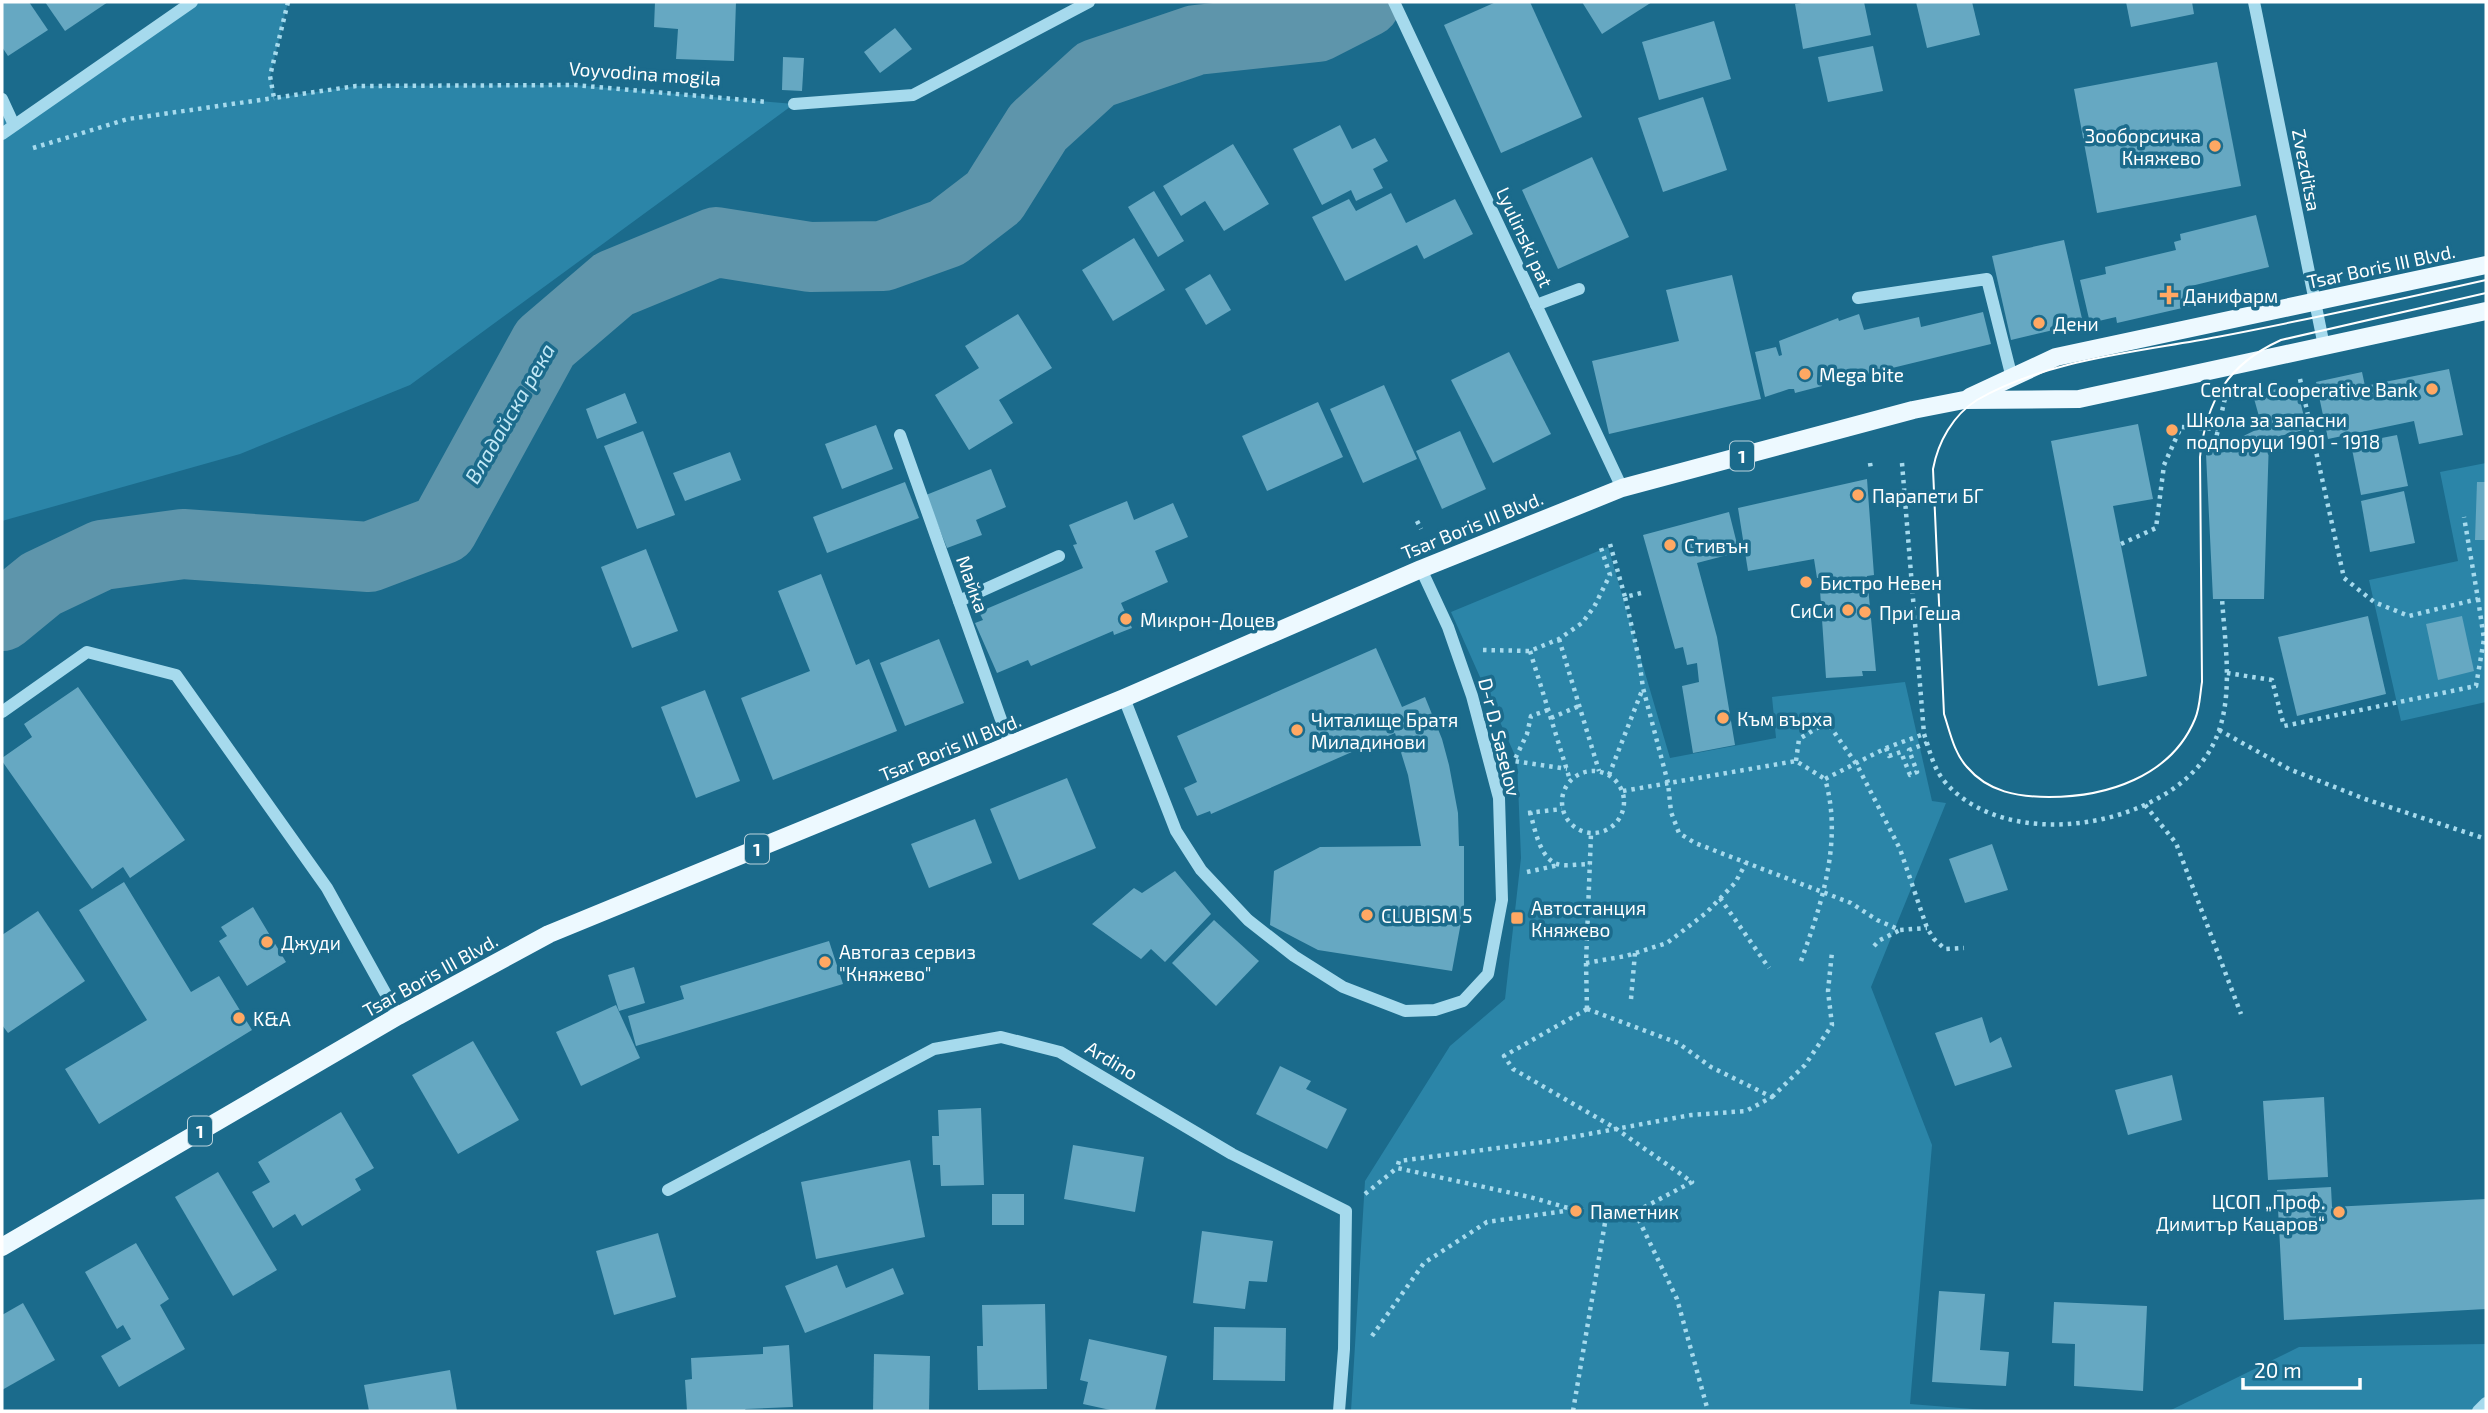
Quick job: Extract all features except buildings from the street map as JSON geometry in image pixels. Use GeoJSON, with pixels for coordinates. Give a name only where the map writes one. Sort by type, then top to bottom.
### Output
{"type":"FeatureCollection","features":[{"type":"Feature","properties":{"kind":"main road","name":"Tsar Boris III Blvd."},"geometry":{"type":"LineString","coordinates":[[1964,400],[2056,358],[2486,265]]}},
{"type":"Feature","properties":{"kind":"main road","name":"Tsar Boris III Blvd."},"geometry":{"type":"LineString","coordinates":[[2,1247],[398,1016],[549,934],[1124,698],[1421,569],[1622,488],[1913,410],[1964,400],[2080,399],[2486,312]]}},
{"type":"Feature","properties":{"kind":"street"},"geometry":{"type":"LineString","coordinates":[[2,134],[192,2]]}},
{"type":"Feature","properties":{"kind":"street"},"geometry":{"type":"LineString","coordinates":[[794,104],[913,95],[1089,2]]}},
{"type":"Feature","properties":{"kind":"street","name":"Lyulinski pat"},"geometry":{"type":"LineString","coordinates":[[1394,2],[1622,488]]}},
{"type":"Feature","properties":{"kind":"street","name":"Zvezditsa"},"geometry":{"type":"LineString","coordinates":[[2254,2],[2324,346]]}},
{"type":"Feature","properties":{"kind":"street"},"geometry":{"type":"LineString","coordinates":[[2,99],[14,125]]}},
{"type":"Feature","properties":{"kind":"street"},"geometry":{"type":"LineString","coordinates":[[1857,298],[1987,279],[2012,378]]}},
{"type":"Feature","properties":{"kind":"street"},"geometry":{"type":"LineString","coordinates":[[1536,305],[1579,289]]}},
{"type":"Feature","properties":{"kind":"street","name":"Майка"},"geometry":{"type":"LineString","coordinates":[[900,435],[1010,745]]}},
{"type":"Feature","properties":{"kind":"street"},"geometry":{"type":"LineString","coordinates":[[959,601],[1059,556]]}},
{"type":"Feature","properties":{"kind":"street","name":"D-r D. Saselov"},"geometry":{"type":"LineString","coordinates":[[1124,698],[1176,831],[1201,870],[1248,920],[1294,956],[1343,987],[1405,1010],[1435,1010],[1463,1001],[1488,974],[1502,900],[1499,798],[1472,696],[1448,627],[1421,569]]}},
{"type":"Feature","properties":{"kind":"street"},"geometry":{"type":"LineString","coordinates":[[2,712],[87,652],[176,675],[327,888],[398,1016]]}},
{"type":"Feature","properties":{"kind":"street","name":"Ardino"},"geometry":{"type":"LineString","coordinates":[[668,1190],[934,1049],[1001,1037],[1060,1052],[1232,1154],[1346,1210]]}},
{"type":"Feature","properties":{"kind":"street"},"geometry":{"type":"LineString","coordinates":[[1339,1411],[1344,1349],[1346,1210]]}},
{"type":"Feature","properties":{"kind":"street"},"geometry":{"type":"LineString","coordinates":[[2478,1411],[2486,1403]]}},
{"type":"Feature","properties":{"kind":"path"},"geometry":{"type":"LineString","coordinates":[[274,98],[270,76],[288,2]]}},
{"type":"Feature","properties":{"kind":"path","name":"Voyvodina mogila"},"geometry":{"type":"LineString","coordinates":[[23,150],[128,119],[356,86],[575,86],[794,104]]}},
{"type":"Feature","properties":{"kind":"path"},"geometry":{"type":"LineString","coordinates":[[2298,371],[2344,578],[2374,602],[2410,616],[2477,599]]}},
{"type":"Feature","properties":{"kind":"path"},"geometry":{"type":"LineString","coordinates":[[2213,452],[2228,386]]}},
{"type":"Feature","properties":{"kind":"path"},"geometry":{"type":"LineString","coordinates":[[2121,544],[2156,528],[2164,465],[2181,427],[2218,429]]}},
{"type":"Feature","properties":{"kind":"path"},"geometry":{"type":"LineString","coordinates":[[1902,463],[1924,734],[1935,769],[1946,784],[1966,801],[1994,816],[2023,824],[2078,823],[2114,816],[2145,805],[2170,792],[2191,774],[2207,754],[2219,729],[2225,702],[2227,673],[2222,598]]}},
{"type":"Feature","properties":{"kind":"path"},"geometry":{"type":"LineString","coordinates":[[2227,673],[2272,680],[2284,726],[2476,686],[2484,639],[2464,517]]}},
{"type":"Feature","properties":{"kind":"path"},"geometry":{"type":"LineString","coordinates":[[1418,521],[1421,529]]}},
{"type":"Feature","properties":{"kind":"path"},"geometry":{"type":"LineString","coordinates":[[1609,544],[1625,597],[1643,688],[1668,783],[1671,812],[1679,833],[1746,863],[1851,903],[1877,920],[1900,930]]}},
{"type":"Feature","properties":{"kind":"path"},"geometry":{"type":"LineString","coordinates":[[1472,650],[1530,651],[1559,639],[1582,623],[1594,607],[1609,575],[1601,548]]}},
{"type":"Feature","properties":{"kind":"path"},"geometry":{"type":"LineString","coordinates":[[1625,597],[1641,593]]}},
{"type":"Feature","properties":{"kind":"path"},"geometry":{"type":"LineString","coordinates":[[1559,639],[1599,771]]}},
{"type":"Feature","properties":{"kind":"path"},"geometry":{"type":"LineString","coordinates":[[1530,651],[1570,780]]}},
{"type":"Feature","properties":{"kind":"path"},"geometry":{"type":"LineString","coordinates":[[1609,775],[1643,688]]}},
{"type":"Feature","properties":{"kind":"path"},"geometry":{"type":"LineString","coordinates":[[1551,718],[1580,706]]}},
{"type":"Feature","properties":{"kind":"path"},"geometry":{"type":"LineString","coordinates":[[1548,710],[1531,716],[1527,734],[1514,761],[1567,769]]}},
{"type":"Feature","properties":{"kind":"path"},"geometry":{"type":"LineString","coordinates":[[1796,761],[1799,739],[1827,722],[1857,765],[1900,849],[1927,928],[1945,949],[1964,948]]}},
{"type":"Feature","properties":{"kind":"path"},"geometry":{"type":"LineString","coordinates":[[2219,729],[2289,769],[2365,799],[2486,839]]}},
{"type":"Feature","properties":{"kind":"path"},"geometry":{"type":"LineString","coordinates":[[1825,779],[1886,748],[1924,734]]}},
{"type":"Feature","properties":{"kind":"path"},"geometry":{"type":"LineString","coordinates":[[1886,748],[1889,756],[1901,752],[1910,775],[1917,772],[1909,750],[1927,743]]}},
{"type":"Feature","properties":{"kind":"path"},"geometry":{"type":"LineString","coordinates":[[1623,791],[1796,761],[1825,779],[1831,802],[1830,848],[1824,894],[1801,961]]}},
{"type":"Feature","properties":{"kind":"path"},"geometry":{"type":"LineString","coordinates":[[1589,771],[1609,775],[1623,791],[1625,801],[1619,821],[1602,833],[1591,834],[1572,826],[1562,808],[1564,788],[1570,780],[1589,771]]}},
{"type":"Feature","properties":{"kind":"path"},"geometry":{"type":"LineString","coordinates":[[2145,805],[2176,842],[2241,1014]]}},
{"type":"Feature","properties":{"kind":"path"},"geometry":{"type":"LineString","coordinates":[[1500,816],[1562,808]]}},
{"type":"Feature","properties":{"kind":"path"},"geometry":{"type":"LineString","coordinates":[[1530,812],[1545,854],[1551,862],[1560,865]]}},
{"type":"Feature","properties":{"kind":"path"},"geometry":{"type":"LineString","coordinates":[[1587,1009],[1591,834]]}},
{"type":"Feature","properties":{"kind":"path"},"geometry":{"type":"LineString","coordinates":[[1586,963],[1667,943],[1706,913],[1735,883],[1746,863]]}},
{"type":"Feature","properties":{"kind":"path"},"geometry":{"type":"LineString","coordinates":[[1502,878],[1560,865],[1590,864]]}},
{"type":"Feature","properties":{"kind":"path"},"geometry":{"type":"LineString","coordinates":[[1720,898],[1769,968]]}},
{"type":"Feature","properties":{"kind":"path"},"geometry":{"type":"LineString","coordinates":[[1874,946],[1900,930],[1927,928]]}},
{"type":"Feature","properties":{"kind":"path"},"geometry":{"type":"LineString","coordinates":[[1346,1210],[1397,1168],[1399,1161],[1551,1141],[1691,1115],[1746,1111],[1772,1097],[1805,1065],[1832,1025],[1828,991],[1832,952]]}},
{"type":"Feature","properties":{"kind":"path"},"geometry":{"type":"LineString","coordinates":[[1631,999],[1635,953]]}},
{"type":"Feature","properties":{"kind":"path"},"geometry":{"type":"LineString","coordinates":[[1587,1009],[1678,1043],[1711,1067],[1772,1097]]}},
{"type":"Feature","properties":{"kind":"path"},"geometry":{"type":"LineString","coordinates":[[1364,1346],[1424,1263],[1487,1222],[1575,1210],[1635,1212],[1692,1182],[1615,1128],[1513,1069],[1504,1056],[1587,1009]]}},
{"type":"Feature","properties":{"kind":"path"},"geometry":{"type":"LineString","coordinates":[[1397,1168],[1575,1210]]}},
{"type":"Feature","properties":{"kind":"path"},"geometry":{"type":"LineString","coordinates":[[1573,1411],[1607,1210]]}},
{"type":"Feature","properties":{"kind":"path"},"geometry":{"type":"LineString","coordinates":[[1635,1212],[1676,1299],[1708,1411]]}},
{"type":"Feature","properties":{"kind":"shaded area"},"geometry":{"type":"Polygon","coordinates":[[[197,2],[288,2],[270,76],[275,98],[356,86],[575,85],[794,104],[410,385],[240,454],[2,521],[2,99],[14,124],[197,2]]]}},
{"type":"Feature","properties":{"kind":"shaded area"},"geometry":{"type":"Polygon","coordinates":[[[2486,463],[2486,702],[2401,721],[2369,580],[2458,561],[2440,472],[2486,463]]]}},
{"type":"Feature","properties":{"kind":"shaded area"},"geometry":{"type":"Polygon","coordinates":[[[1608,547],[1670,758],[1776,738],[1772,697],[1905,682],[1932,801],[1946,803],[1871,987],[1932,1145],[1910,1404],[1998,1411],[1351,1411],[1365,1181],[1450,1046],[1505,999],[1521,858],[1517,760],[1451,612],[1608,547]]]}},
{"type":"Feature","properties":{"kind":"shaded area"},"geometry":{"type":"Polygon","coordinates":[[[2486,1344],[2486,1411],[2169,1411],[2299,1347],[2486,1344]]]}},
{"type":"Feature","properties":{"kind":"waterway","name":"Владайска река"},"geometry":{"type":"LineString","coordinates":[[2,616],[41,584],[102,555],[183,544],[369,557],[443,529],[545,343],[614,284],[716,242],[810,257],[883,256],[947,233],[994,197],[1038,127],[1096,74],[1196,40],[1317,27],[1366,2]]}},
{"type":"Feature","properties":{"kind":"tram line"},"geometry":{"type":"LineString","coordinates":[[2486,280],[2284,324],[2063,366],[2004,386],[1968,406],[1948,430],[1933,469],[1944,714],[1956,749],[1967,767],[1984,782],[2004,791],[2037,797],[2071,796],[2114,788],[2134,780],[2170,756],[2195,719],[2200,701],[2200,457],[2208,418],[2223,386],[2247,361],[2281,340],[2486,293]]}},
{"type":"Feature","properties":{"kind":"place","name":"Зооборсичка Княжево"},"geometry":{"type":"Point","coordinates":[2215,146]}},
{"type":"Feature","properties":{"kind":"place","name":"Данифарм"},"geometry":{"type":"Point","coordinates":[2169,295]}},
{"type":"Feature","properties":{"kind":"place","name":"Дени"},"geometry":{"type":"Point","coordinates":[2039,323]}},
{"type":"Feature","properties":{"kind":"place","name":"Mega bite"},"geometry":{"type":"Point","coordinates":[1805,374]}},
{"type":"Feature","properties":{"kind":"place","name":"Central Cooperative Bank"},"geometry":{"type":"Point","coordinates":[2432,389]}},
{"type":"Feature","properties":{"kind":"place","name":"Школа за запасни подпоруци 1901 - 1918"},"geometry":{"type":"Point","coordinates":[2172,430]}},
{"type":"Feature","properties":{"kind":"place","name":"Парапети БГ"},"geometry":{"type":"Point","coordinates":[1858,495]}},
{"type":"Feature","properties":{"kind":"place","name":"Стивън"},"geometry":{"type":"Point","coordinates":[1670,545]}},
{"type":"Feature","properties":{"kind":"place","name":"Бистро Невен"},"geometry":{"type":"Point","coordinates":[1806,582]}},
{"type":"Feature","properties":{"kind":"place","name":"СиСи"},"geometry":{"type":"Point","coordinates":[1848,610]}},
{"type":"Feature","properties":{"kind":"place","name":"При Геша"},"geometry":{"type":"Point","coordinates":[1865,612]}},
{"type":"Feature","properties":{"kind":"place","name":"Микрон-Доцев"},"geometry":{"type":"Point","coordinates":[1126,619]}},
{"type":"Feature","properties":{"kind":"place","name":"Към върха"},"geometry":{"type":"Point","coordinates":[1723,718]}},
{"type":"Feature","properties":{"kind":"place","name":"Читалище Братя Миладинови"},"geometry":{"type":"Point","coordinates":[1297,730]}},
{"type":"Feature","properties":{"kind":"place","name":"CLUBISM 5"},"geometry":{"type":"Point","coordinates":[1367,915]}},
{"type":"Feature","properties":{"kind":"place","name":"Автостанция Княжево"},"geometry":{"type":"Point","coordinates":[1517,918]}},
{"type":"Feature","properties":{"kind":"place","name":"Джуди"},"geometry":{"type":"Point","coordinates":[267,942]}},
{"type":"Feature","properties":{"kind":"place","name":"Автогаз сервиз \"Княжево\""},"geometry":{"type":"Point","coordinates":[825,962]}},
{"type":"Feature","properties":{"kind":"place","name":"K&A"},"geometry":{"type":"Point","coordinates":[239,1018]}},
{"type":"Feature","properties":{"kind":"place","name":"Паметник"},"geometry":{"type":"Point","coordinates":[1576,1211]}},
{"type":"Feature","properties":{"kind":"place","name":"ЦСОП „Проф. Димитър Кацаров“"},"geometry":{"type":"Point","coordinates":[2339,1212]}}]}
